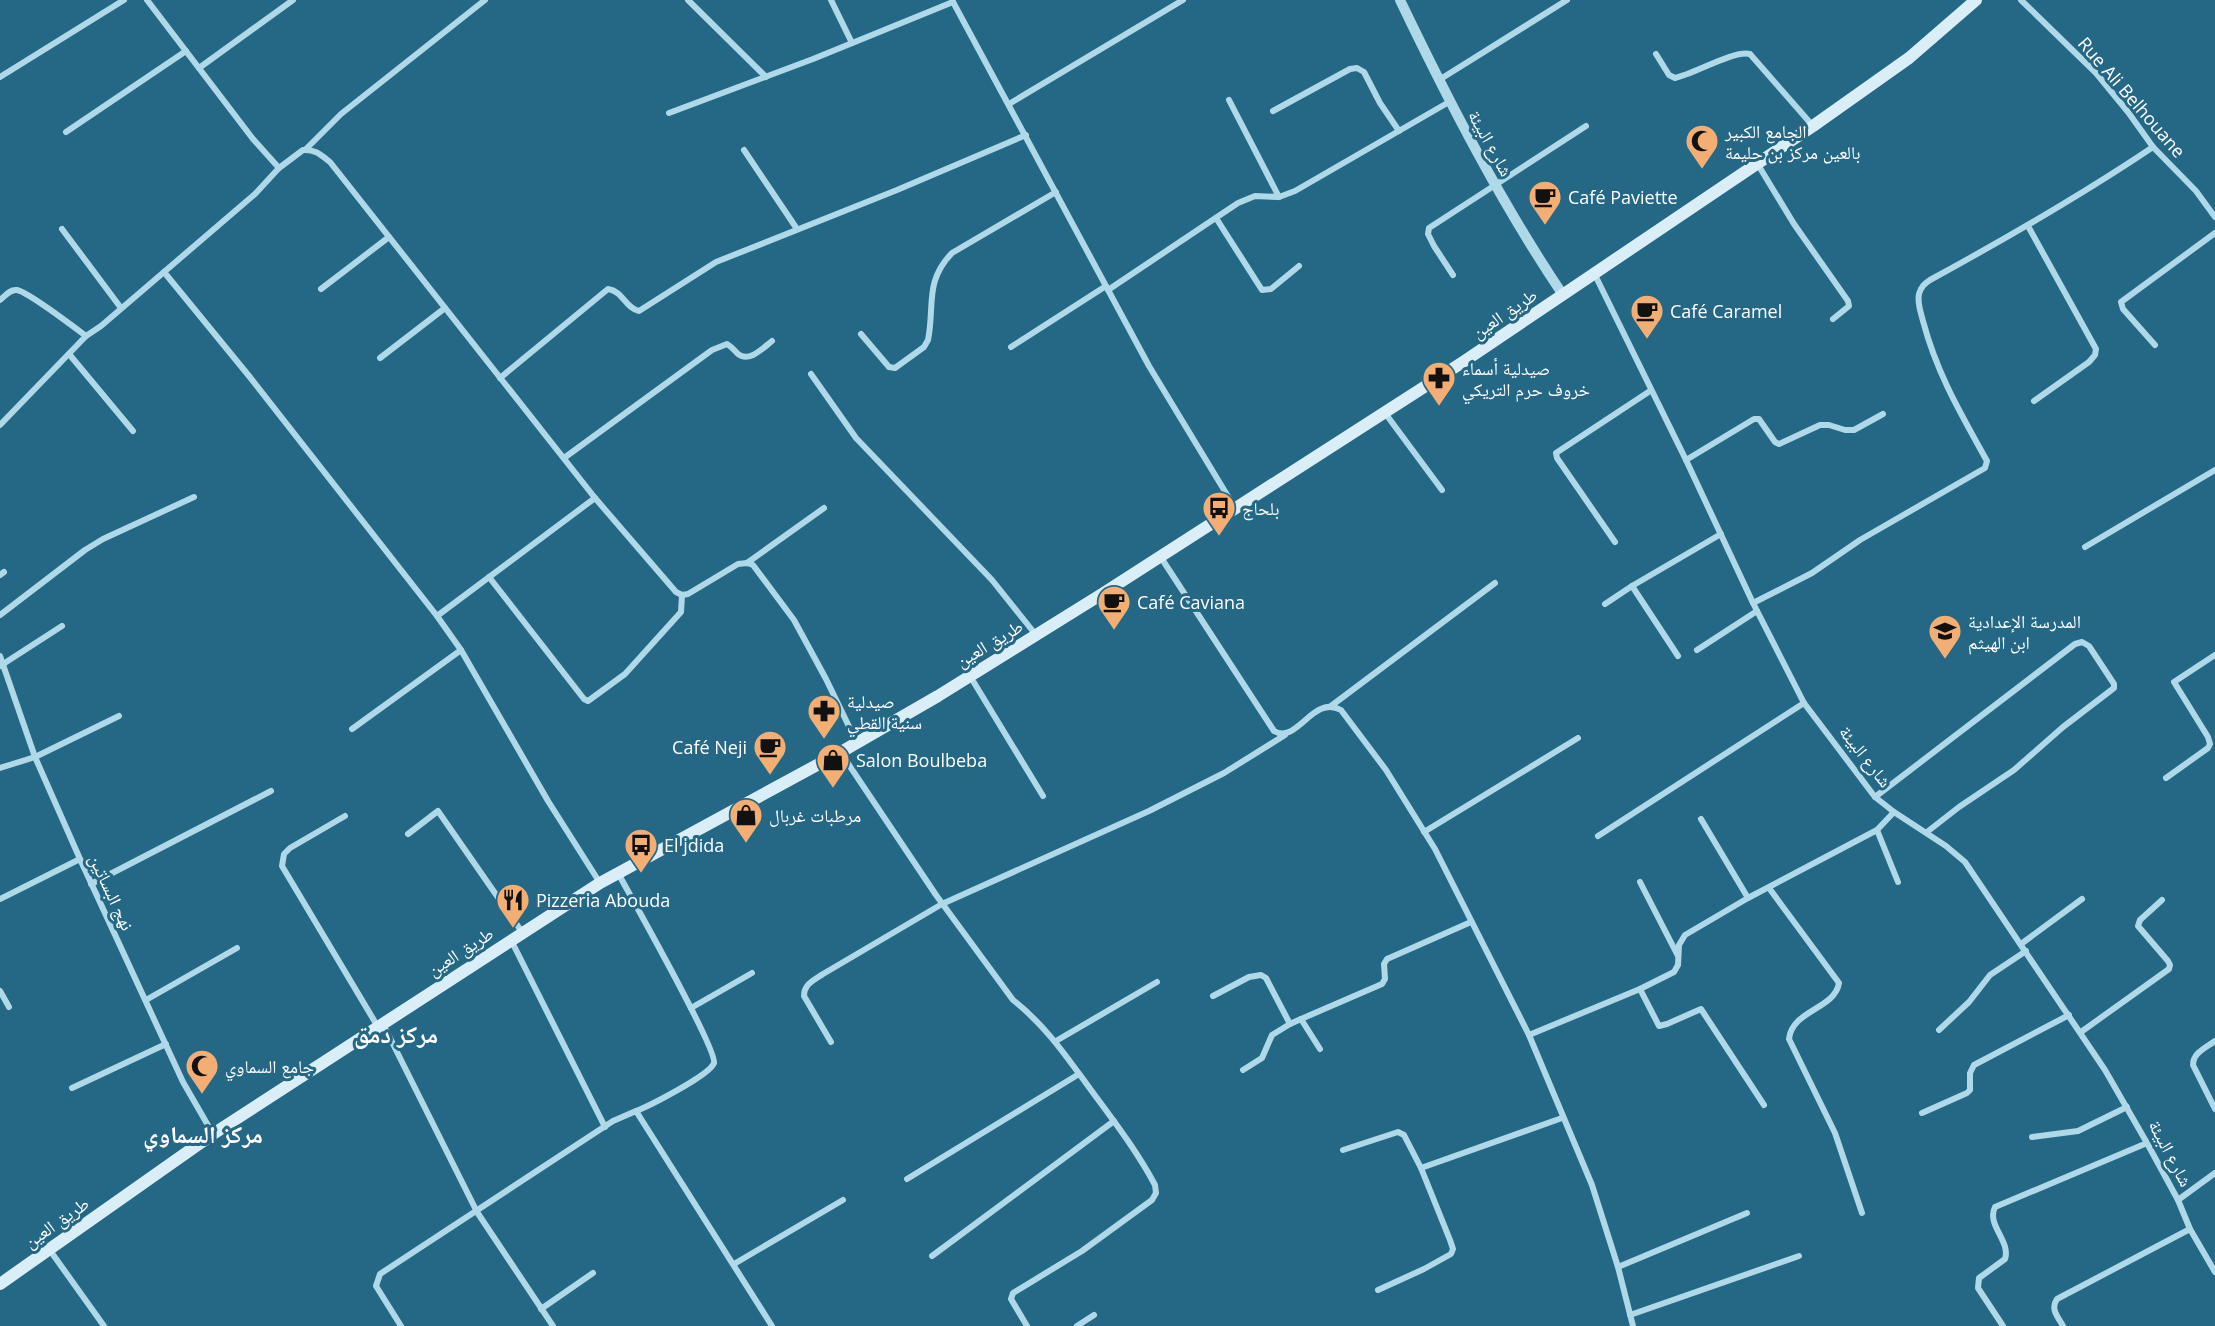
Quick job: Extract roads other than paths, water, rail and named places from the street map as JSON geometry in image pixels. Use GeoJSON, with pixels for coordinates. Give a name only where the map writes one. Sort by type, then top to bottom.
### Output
{"type":"FeatureCollection","features":[{"type":"Feature","properties":{"kind":"main road","name":"طريق العين"},"geometry":{"type":"LineString","coordinates":[[0,1284],[213,1134],[522,932],[600,883],[857,743],[1036,636],[1385,413],[1813,126],[1908,58],[1976,0]]}},
{"type":"Feature","properties":{"kind":"street"},"geometry":{"type":"LineString","coordinates":[[0,77],[124,0]]}},
{"type":"Feature","properties":{"kind":"street"},"geometry":{"type":"LineString","coordinates":[[147,0],[253,139],[279,168]]}},
{"type":"Feature","properties":{"kind":"street"},"geometry":{"type":"LineString","coordinates":[[199,68],[293,0]]}},
{"type":"Feature","properties":{"kind":"street"},"geometry":{"type":"LineString","coordinates":[[0,425],[86,336],[255,194],[279,168],[305,150],[341,114],[485,0]]}},
{"type":"Feature","properties":{"kind":"street"},"geometry":{"type":"LineString","coordinates":[[688,0],[766,77]]}},
{"type":"Feature","properties":{"kind":"street"},"geometry":{"type":"LineString","coordinates":[[831,0],[852,43]]}},
{"type":"Feature","properties":{"kind":"street"},"geometry":{"type":"LineString","coordinates":[[1009,104],[1183,0]]}},
{"type":"Feature","properties":{"kind":"street","name":"شارع البيئة"},"geometry":{"type":"LineString","coordinates":[[1400,0],[1449,102],[1495,185],[1563,295]]}},
{"type":"Feature","properties":{"kind":"street"},"geometry":{"type":"LineString","coordinates":[[1439,80],[1567,0]]}},
{"type":"Feature","properties":{"kind":"street","name":"Rue Ali Belhouane"},"geometry":{"type":"LineString","coordinates":[[2021,0],[2096,73],[2153,147],[2196,191],[2215,217]]}},
{"type":"Feature","properties":{"kind":"street"},"geometry":{"type":"LineString","coordinates":[[669,113],[852,43],[952,1],[1149,366],[1235,508]]}},
{"type":"Feature","properties":{"kind":"street"},"geometry":{"type":"LineString","coordinates":[[66,132],[186,51]]}},
{"type":"Feature","properties":{"kind":"street"},"geometry":{"type":"LineString","coordinates":[[1656,54],[1669,75],[1675,78],[1735,55],[1750,54],[1813,126]]}},
{"type":"Feature","properties":{"kind":"street"},"geometry":{"type":"LineString","coordinates":[[1273,111],[1350,69],[1357,68],[1364,72],[1380,103],[1399,131]]}},
{"type":"Feature","properties":{"kind":"street"},"geometry":{"type":"LineString","coordinates":[[1229,100],[1279,197]]}},
{"type":"Feature","properties":{"kind":"street"},"geometry":{"type":"LineString","coordinates":[[1011,347],[1238,203],[1255,196],[1279,197],[1295,191],[1449,102]]}},
{"type":"Feature","properties":{"kind":"street"},"geometry":{"type":"LineString","coordinates":[[1454,275],[1434,246],[1428,234],[1430,228],[1586,126]]}},
{"type":"Feature","properties":{"kind":"street"},"geometry":{"type":"LineString","coordinates":[[500,378],[608,289],[614,290],[630,307],[639,310],[716,262],[897,190],[1026,135]]}},
{"type":"Feature","properties":{"kind":"street"},"geometry":{"type":"LineString","coordinates":[[1753,603],[1812,573],[1860,540],[1987,465],[1987,461],[1939,372],[1918,298],[1923,284],[2088,191],[2153,147]]}},
{"type":"Feature","properties":{"kind":"street"},"geometry":{"type":"LineString","coordinates":[[305,150],[320,153],[330,162],[595,498],[666,583],[676,592],[682,595],[688,594],[738,564],[753,565],[794,621],[826,679],[857,743]]}},
{"type":"Feature","properties":{"kind":"street"},"geometry":{"type":"LineString","coordinates":[[744,150],[797,229]]}},
{"type":"Feature","properties":{"kind":"street"},"geometry":{"type":"LineString","coordinates":[[1757,163],[1794,224],[1848,301],[1849,306],[1846,310],[1833,319]]}},
{"type":"Feature","properties":{"kind":"street"},"geometry":{"type":"LineString","coordinates":[[861,334],[889,367],[895,368],[914,355],[924,347],[928,340],[936,275],[944,261],[952,253],[1056,192]]}},
{"type":"Feature","properties":{"kind":"street"},"geometry":{"type":"LineString","coordinates":[[1215,218],[1262,290],[1271,289],[1299,266]]}},
{"type":"Feature","properties":{"kind":"street"},"geometry":{"type":"LineString","coordinates":[[2028,226],[2096,349],[2090,362],[2034,401]]}},
{"type":"Feature","properties":{"kind":"street"},"geometry":{"type":"LineString","coordinates":[[62,229],[121,308]]}},
{"type":"Feature","properties":{"kind":"street"},"geometry":{"type":"LineString","coordinates":[[2156,345],[2122,309],[2121,302],[2215,232]]}},
{"type":"Feature","properties":{"kind":"street"},"geometry":{"type":"LineString","coordinates":[[321,289],[389,237]]}},
{"type":"Feature","properties":{"kind":"street"},"geometry":{"type":"LineString","coordinates":[[164,272],[249,376],[437,616],[461,650],[548,801],[600,883]]}},
{"type":"Feature","properties":{"kind":"street","name":"شارع البيئة"},"geometry":{"type":"LineString","coordinates":[[1594,275],[1804,703],[1875,797],[1955,852],[1965,862],[2081,1032],[2127,1107],[2178,1200],[2190,1229],[2215,1272]]}},
{"type":"Feature","properties":{"kind":"street"},"geometry":{"type":"LineString","coordinates":[[0,300],[12,290],[18,290],[45,306],[86,336]]}},
{"type":"Feature","properties":{"kind":"street"},"geometry":{"type":"LineString","coordinates":[[380,358],[445,308]]}},
{"type":"Feature","properties":{"kind":"street"},"geometry":{"type":"LineString","coordinates":[[564,458],[712,350],[727,344],[744,357],[772,341]]}},
{"type":"Feature","properties":{"kind":"street"},"geometry":{"type":"LineString","coordinates":[[69,354],[133,430]]}},
{"type":"Feature","properties":{"kind":"street"},"geometry":{"type":"LineString","coordinates":[[811,374],[856,438],[992,580],[1036,636]]}},
{"type":"Feature","properties":{"kind":"street"},"geometry":{"type":"LineString","coordinates":[[1614,543],[1557,458],[1556,453],[1650,391]]}},
{"type":"Feature","properties":{"kind":"street"},"geometry":{"type":"LineString","coordinates":[[1385,413],[1442,490]]}},
{"type":"Feature","properties":{"kind":"street"},"geometry":{"type":"LineString","coordinates":[[1686,459],[1754,419],[1760,419],[1775,442],[1779,444],[1820,425],[1854,430],[1883,414]]}},
{"type":"Feature","properties":{"kind":"street"},"geometry":{"type":"LineString","coordinates":[[2085,547],[2215,470]]}},
{"type":"Feature","properties":{"kind":"street"},"geometry":{"type":"LineString","coordinates":[[0,615],[85,550],[103,539],[194,497]]}},
{"type":"Feature","properties":{"kind":"street"},"geometry":{"type":"LineString","coordinates":[[437,616],[595,498]]}},
{"type":"Feature","properties":{"kind":"street"},"geometry":{"type":"LineString","coordinates":[[747,563],[824,508]]}},
{"type":"Feature","properties":{"kind":"street"},"geometry":{"type":"LineString","coordinates":[[1605,604],[1721,534]]}},
{"type":"Feature","properties":{"kind":"street"},"geometry":{"type":"LineString","coordinates":[[1160,556],[1274,731],[1281,734],[1288,733]]}},
{"type":"Feature","properties":{"kind":"street"},"geometry":{"type":"LineString","coordinates":[[489,577],[584,699],[588,701],[625,674],[681,612],[682,595]]}},
{"type":"Feature","properties":{"kind":"street"},"geometry":{"type":"LineString","coordinates":[[1331,706],[1495,584]]}},
{"type":"Feature","properties":{"kind":"street"},"geometry":{"type":"LineString","coordinates":[[1632,586],[1678,657]]}},
{"type":"Feature","properties":{"kind":"street"},"geometry":{"type":"LineString","coordinates":[[1696,650],[1757,610]]}},
{"type":"Feature","properties":{"kind":"street"},"geometry":{"type":"LineString","coordinates":[[2,665],[62,626]]}},
{"type":"Feature","properties":{"kind":"street"},"geometry":{"type":"LineString","coordinates":[[1875,797],[2075,644],[2082,642],[2090,646],[2114,684],[2114,688],[2063,727],[2014,770],[1927,832]]}},
{"type":"Feature","properties":{"kind":"street"},"geometry":{"type":"LineString","coordinates":[[352,729],[461,650]]}},
{"type":"Feature","properties":{"kind":"street"},"geometry":{"type":"LineString","coordinates":[[2166,778],[2208,748],[2210,744],[2174,682],[2215,655]]}},
{"type":"Feature","properties":{"kind":"street","name":"نهج البساتين"},"geometry":{"type":"LineString","coordinates":[[0,656],[35,756],[91,884],[183,1082],[213,1134]]}},
{"type":"Feature","properties":{"kind":"street"},"geometry":{"type":"LineString","coordinates":[[970,675],[1043,796]]}},
{"type":"Feature","properties":{"kind":"street"},"geometry":{"type":"LineString","coordinates":[[1599,836],[1804,703]]}},
{"type":"Feature","properties":{"kind":"street"},"geometry":{"type":"LineString","coordinates":[[831,1042],[804,996],[804,989],[808,984],[942,904],[1149,811],[1224,773],[1288,733],[1322,707],[1331,706],[1341,710],[1373,753],[1424,832],[1528,1035],[1592,1185],[1618,1267],[1633,1326]]}},
{"type":"Feature","properties":{"kind":"street"},"geometry":{"type":"LineString","coordinates":[[0,768],[35,756],[119,716]]}},
{"type":"Feature","properties":{"kind":"street"},"geometry":{"type":"LineString","coordinates":[[1424,832],[1578,738]]}},
{"type":"Feature","properties":{"kind":"street"},"geometry":{"type":"LineString","coordinates":[[841,752],[942,904],[1013,1000],[1028,1011],[1056,1041],[1114,1121],[1156,1188],[1155,1196],[1082,1251],[1013,1293],[1011,1299],[1013,1304],[1027,1326]]}},
{"type":"Feature","properties":{"kind":"street"},"geometry":{"type":"LineString","coordinates":[[91,884],[271,791]]}},
{"type":"Feature","properties":{"kind":"street"},"geometry":{"type":"LineString","coordinates":[[408,834],[438,811],[522,932]]}},
{"type":"Feature","properties":{"kind":"street"},"geometry":{"type":"LineString","coordinates":[[1528,1035],[1640,989],[1674,972],[1678,965],[1679,945],[1685,935],[1876,830],[1894,812]]}},
{"type":"Feature","properties":{"kind":"street"},"geometry":{"type":"LineString","coordinates":[[345,816],[290,848],[284,854],[282,866],[381,1025],[477,1212],[553,1326]]}},
{"type":"Feature","properties":{"kind":"street"},"geometry":{"type":"LineString","coordinates":[[1701,819],[1749,898]]}},
{"type":"Feature","properties":{"kind":"street"},"geometry":{"type":"LineString","coordinates":[[1876,830],[1898,882]]}},
{"type":"Feature","properties":{"kind":"street"},"geometry":{"type":"LineString","coordinates":[[0,899],[80,859]]}},
{"type":"Feature","properties":{"kind":"street"},"geometry":{"type":"LineString","coordinates":[[401,1326],[376,1286],[380,1274],[605,1126],[652,1105],[692,1081],[713,1064],[714,1059],[692,1008],[618,873]]}},
{"type":"Feature","properties":{"kind":"street"},"geometry":{"type":"LineString","coordinates":[[1640,882],[1678,957]]}},
{"type":"Feature","properties":{"kind":"street"},"geometry":{"type":"LineString","coordinates":[[1769,888],[1839,982],[1836,993],[1794,1023],[1789,1039],[1835,1133],[1862,1213]]}},
{"type":"Feature","properties":{"kind":"street"},"geometry":{"type":"LineString","coordinates":[[2021,944],[2082,899]]}},
{"type":"Feature","properties":{"kind":"street"},"geometry":{"type":"LineString","coordinates":[[2081,1032],[2169,969],[2168,961],[2139,926],[2140,920],[2162,900]]}},
{"type":"Feature","properties":{"kind":"street"},"geometry":{"type":"LineString","coordinates":[[1243,1070],[1262,1058],[1272,1035],[1290,1023],[1382,984],[1386,979],[1384,964],[1388,959],[1471,922]]}},
{"type":"Feature","properties":{"kind":"street"},"geometry":{"type":"LineString","coordinates":[[511,940],[605,1126]]}},
{"type":"Feature","properties":{"kind":"street"},"geometry":{"type":"LineString","coordinates":[[146,1000],[237,948]]}},
{"type":"Feature","properties":{"kind":"street"},"geometry":{"type":"LineString","coordinates":[[1939,1030],[1969,1002],[1990,975],[2026,951]]}},
{"type":"Feature","properties":{"kind":"street"},"geometry":{"type":"LineString","coordinates":[[692,1008],[752,973]]}},
{"type":"Feature","properties":{"kind":"street"},"geometry":{"type":"LineString","coordinates":[[1213,996],[1249,977],[1261,975],[1266,978],[1290,1023]]}},
{"type":"Feature","properties":{"kind":"street"},"geometry":{"type":"LineString","coordinates":[[1056,1041],[1157,982]]}},
{"type":"Feature","properties":{"kind":"street"},"geometry":{"type":"LineString","coordinates":[[1640,989],[1659,1026],[1701,1009],[1764,1105]]}},
{"type":"Feature","properties":{"kind":"street"},"geometry":{"type":"LineString","coordinates":[[0,991],[9,1007]]}},
{"type":"Feature","properties":{"kind":"street"},"geometry":{"type":"LineString","coordinates":[[1922,1113],[1967,1093],[1970,1090],[1970,1073],[1974,1065],[2069,1015]]}},
{"type":"Feature","properties":{"kind":"street"},"geometry":{"type":"LineString","coordinates":[[1301,1019],[1320,1049]]}},
{"type":"Feature","properties":{"kind":"street"},"geometry":{"type":"LineString","coordinates":[[2215,1041],[2197,1054],[2193,1065],[2215,1109]]}},
{"type":"Feature","properties":{"kind":"street"},"geometry":{"type":"LineString","coordinates":[[72,1088],[166,1044]]}},
{"type":"Feature","properties":{"kind":"street"},"geometry":{"type":"LineString","coordinates":[[907,1179],[1079,1074]]}},
{"type":"Feature","properties":{"kind":"street"},"geometry":{"type":"LineString","coordinates":[[2032,1137],[2079,1131],[2127,1107]]}},
{"type":"Feature","properties":{"kind":"street"},"geometry":{"type":"LineString","coordinates":[[636,1111],[772,1326]]}},
{"type":"Feature","properties":{"kind":"street"},"geometry":{"type":"LineString","coordinates":[[1421,1168],[1562,1118]]}},
{"type":"Feature","properties":{"kind":"street"},"geometry":{"type":"LineString","coordinates":[[932,1256],[1114,1121]]}},
{"type":"Feature","properties":{"kind":"street"},"geometry":{"type":"LineString","coordinates":[[1343,1150],[1398,1132],[1404,1135],[1421,1168],[1453,1249],[1451,1254],[1425,1269],[1378,1290]]}},
{"type":"Feature","properties":{"kind":"street"},"geometry":{"type":"LineString","coordinates":[[2003,1326],[1978,1288],[1977,1282],[1978,1278],[2006,1260],[2006,1249],[1993,1220],[1995,1207],[2147,1143]]}},
{"type":"Feature","properties":{"kind":"street"},"geometry":{"type":"LineString","coordinates":[[2178,1200],[2215,1173]]}},
{"type":"Feature","properties":{"kind":"street"},"geometry":{"type":"LineString","coordinates":[[734,1264],[843,1200]]}},
{"type":"Feature","properties":{"kind":"street"},"geometry":{"type":"LineString","coordinates":[[1618,1267],[1747,1213]]}},
{"type":"Feature","properties":{"kind":"street"},"geometry":{"type":"LineString","coordinates":[[2063,1326],[2053,1309],[2057,1299],[2190,1229]]}},
{"type":"Feature","properties":{"kind":"street"},"geometry":{"type":"LineString","coordinates":[[50,1249],[104,1326]]}},
{"type":"Feature","properties":{"kind":"street"},"geometry":{"type":"LineString","coordinates":[[1630,1315],[1799,1256]]}},
{"type":"Feature","properties":{"kind":"street"},"geometry":{"type":"LineString","coordinates":[[541,1309],[592,1274]]}},
{"type":"Feature","properties":{"kind":"street"},"geometry":{"type":"LineString","coordinates":[[1077,1326],[1094,1315]]}},
{"type":"Feature","properties":{"kind":"place","name":"الجامع الكبير بالعين مركز بن حليمة"},"geometry":{"type":"Point","coordinates":[1702,170]}},
{"type":"Feature","properties":{"kind":"place","name":"Café Paviette"},"geometry":{"type":"Point","coordinates":[1545,226]}},
{"type":"Feature","properties":{"kind":"place","name":"Café Caramel"},"geometry":{"type":"Point","coordinates":[1647,340]}},
{"type":"Feature","properties":{"kind":"place","name":"صيدلية أسماء خروف حرم التريكي"},"geometry":{"type":"Point","coordinates":[1439,407]}},
{"type":"Feature","properties":{"kind":"place","name":"بلحاج"},"geometry":{"type":"Point","coordinates":[1219,537]}},
{"type":"Feature","properties":{"kind":"place","name":"Café Caviana"},"geometry":{"type":"Point","coordinates":[1114,631]}},
{"type":"Feature","properties":{"kind":"place","name":"المدرسة الإعدادية ابن الهيثم"},"geometry":{"type":"Point","coordinates":[1945,660]}},
{"type":"Feature","properties":{"kind":"place","name":"صيدلية سنية القطي"},"geometry":{"type":"Point","coordinates":[824,740]}},
{"type":"Feature","properties":{"kind":"place","name":"Café Neji"},"geometry":{"type":"Point","coordinates":[770,776]}},
{"type":"Feature","properties":{"kind":"place","name":"Salon Boulbeba"},"geometry":{"type":"Point","coordinates":[833,789]}},
{"type":"Feature","properties":{"kind":"place","name":"مرطبات غربال"},"geometry":{"type":"Point","coordinates":[746,844]}},
{"type":"Feature","properties":{"kind":"place","name":"El jdida"},"geometry":{"type":"Point","coordinates":[641,874]}},
{"type":"Feature","properties":{"kind":"place","name":"Pizzeria Abouda"},"geometry":{"type":"Point","coordinates":[513,929]}},
{"type":"Feature","properties":{"kind":"place","name":"جامع السماوي"},"geometry":{"type":"Point","coordinates":[202,1095]}},
{"type":"Feature","properties":{"kind":"district","name":"مركز دمق"},"geometry":{"type":"Point","coordinates":[396,1033]}},
{"type":"Feature","properties":{"kind":"district","name":"مركز السماوي"},"geometry":{"type":"Point","coordinates":[203,1133]}}]}
